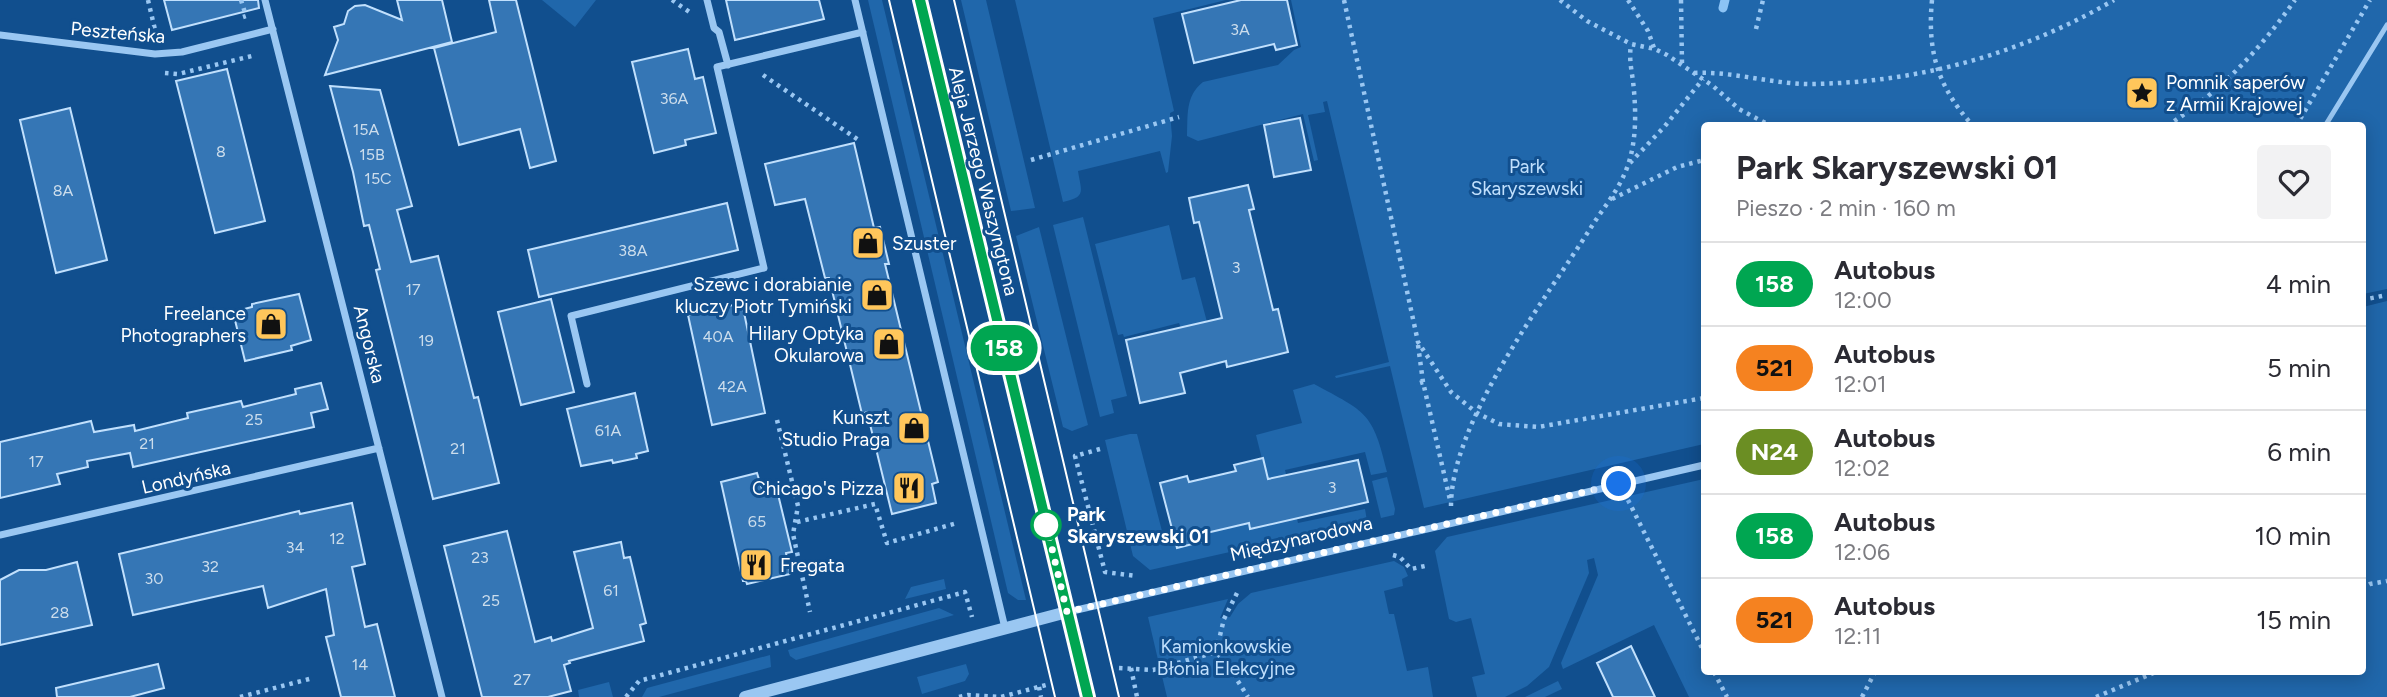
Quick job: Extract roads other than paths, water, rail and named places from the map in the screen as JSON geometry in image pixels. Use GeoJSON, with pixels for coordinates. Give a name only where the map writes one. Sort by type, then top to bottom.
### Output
{"type":"FeatureCollection","features":[{"type":"Feature","properties":{"kind":"main road","name":"Aleja Jerzego Waszyngtona"},"geometry":{"type":"LineString","coordinates":[[920,0],[1088,697]]}},
{"type":"Feature","properties":{"kind":"street","name":"Angorska"},"geometry":{"type":"LineString","coordinates":[[265,0],[442,697]]}},
{"type":"Feature","properties":{"kind":"street"},"geometry":{"type":"LineString","coordinates":[[708,0],[727,65]]}},
{"type":"Feature","properties":{"kind":"street"},"geometry":{"type":"LineString","coordinates":[[855,0],[1005,628]]}},
{"type":"Feature","properties":{"kind":"street","name":"Peszteńska"},"geometry":{"type":"LineString","coordinates":[[0,35],[155,54],[182,52],[273,29]]}},
{"type":"Feature","properties":{"kind":"street"},"geometry":{"type":"LineString","coordinates":[[587,384],[571,316],[764,268],[717,67],[863,32]]}},
{"type":"Feature","properties":{"kind":"street","name":"Londyńska"},"geometry":{"type":"LineString","coordinates":[[0,535],[379,449]]}},
{"type":"Feature","properties":{"kind":"street","name":"Międzynarodowa"},"geometry":{"type":"LineString","coordinates":[[745,697],[1067,612],[1701,466]]}},
{"type":"Feature","properties":{"kind":"lane"},"geometry":{"type":"LineString","coordinates":[[2327,122],[2387,25]]}},
{"type":"Feature","properties":{"kind":"waterway"},"geometry":{"type":"LineString","coordinates":[[1723,8],[1725,0]]}},
{"type":"Feature","properties":{"kind":"tram line"},"geometry":{"type":"LineString","coordinates":[[889,0],[1055,697]]}},
{"type":"Feature","properties":{"kind":"tram line"},"geometry":{"type":"LineString","coordinates":[[954,0],[1119,697]]}},
{"type":"Feature","properties":{"kind":"place","name":"Pomnik saperów z Armii Krajowej"},"geometry":{"type":"Point","coordinates":[2142,93]}},
{"type":"Feature","properties":{"kind":"place","name":"Szuster"},"geometry":{"type":"Point","coordinates":[868,243]}},
{"type":"Feature","properties":{"kind":"place","name":"Szewc i dorabianie kluczy Piotr Tymiński"},"geometry":{"type":"Point","coordinates":[877,295]}},
{"type":"Feature","properties":{"kind":"place","name":"Freelance Photographers"},"geometry":{"type":"Point","coordinates":[271,324]}},
{"type":"Feature","properties":{"kind":"place","name":"Hilary Optyka Okularowa"},"geometry":{"type":"Point","coordinates":[889,344]}},
{"type":"Feature","properties":{"kind":"place","name":"Kunszt Studio Praga"},"geometry":{"type":"Point","coordinates":[914,428]}},
{"type":"Feature","properties":{"kind":"place","name":"Chicago's Pizza"},"geometry":{"type":"Point","coordinates":[909,488]}},
{"type":"Feature","properties":{"kind":"place","name":"Park Skaryszewski 01"},"geometry":{"type":"Point","coordinates":[1046,525]}},
{"type":"Feature","properties":{"kind":"place","name":"Fregata"},"geometry":{"type":"Point","coordinates":[756,565]}},
{"type":"Feature","properties":{"kind":"park label","name":"Park Skaryszewski"},"geometry":{"type":"Point","coordinates":[1527,177]}},
{"type":"Feature","properties":{"kind":"park label","name":"Kamionkowskie Błonia Elekcyjne"},"geometry":{"type":"Point","coordinates":[1226,657]}}]}
